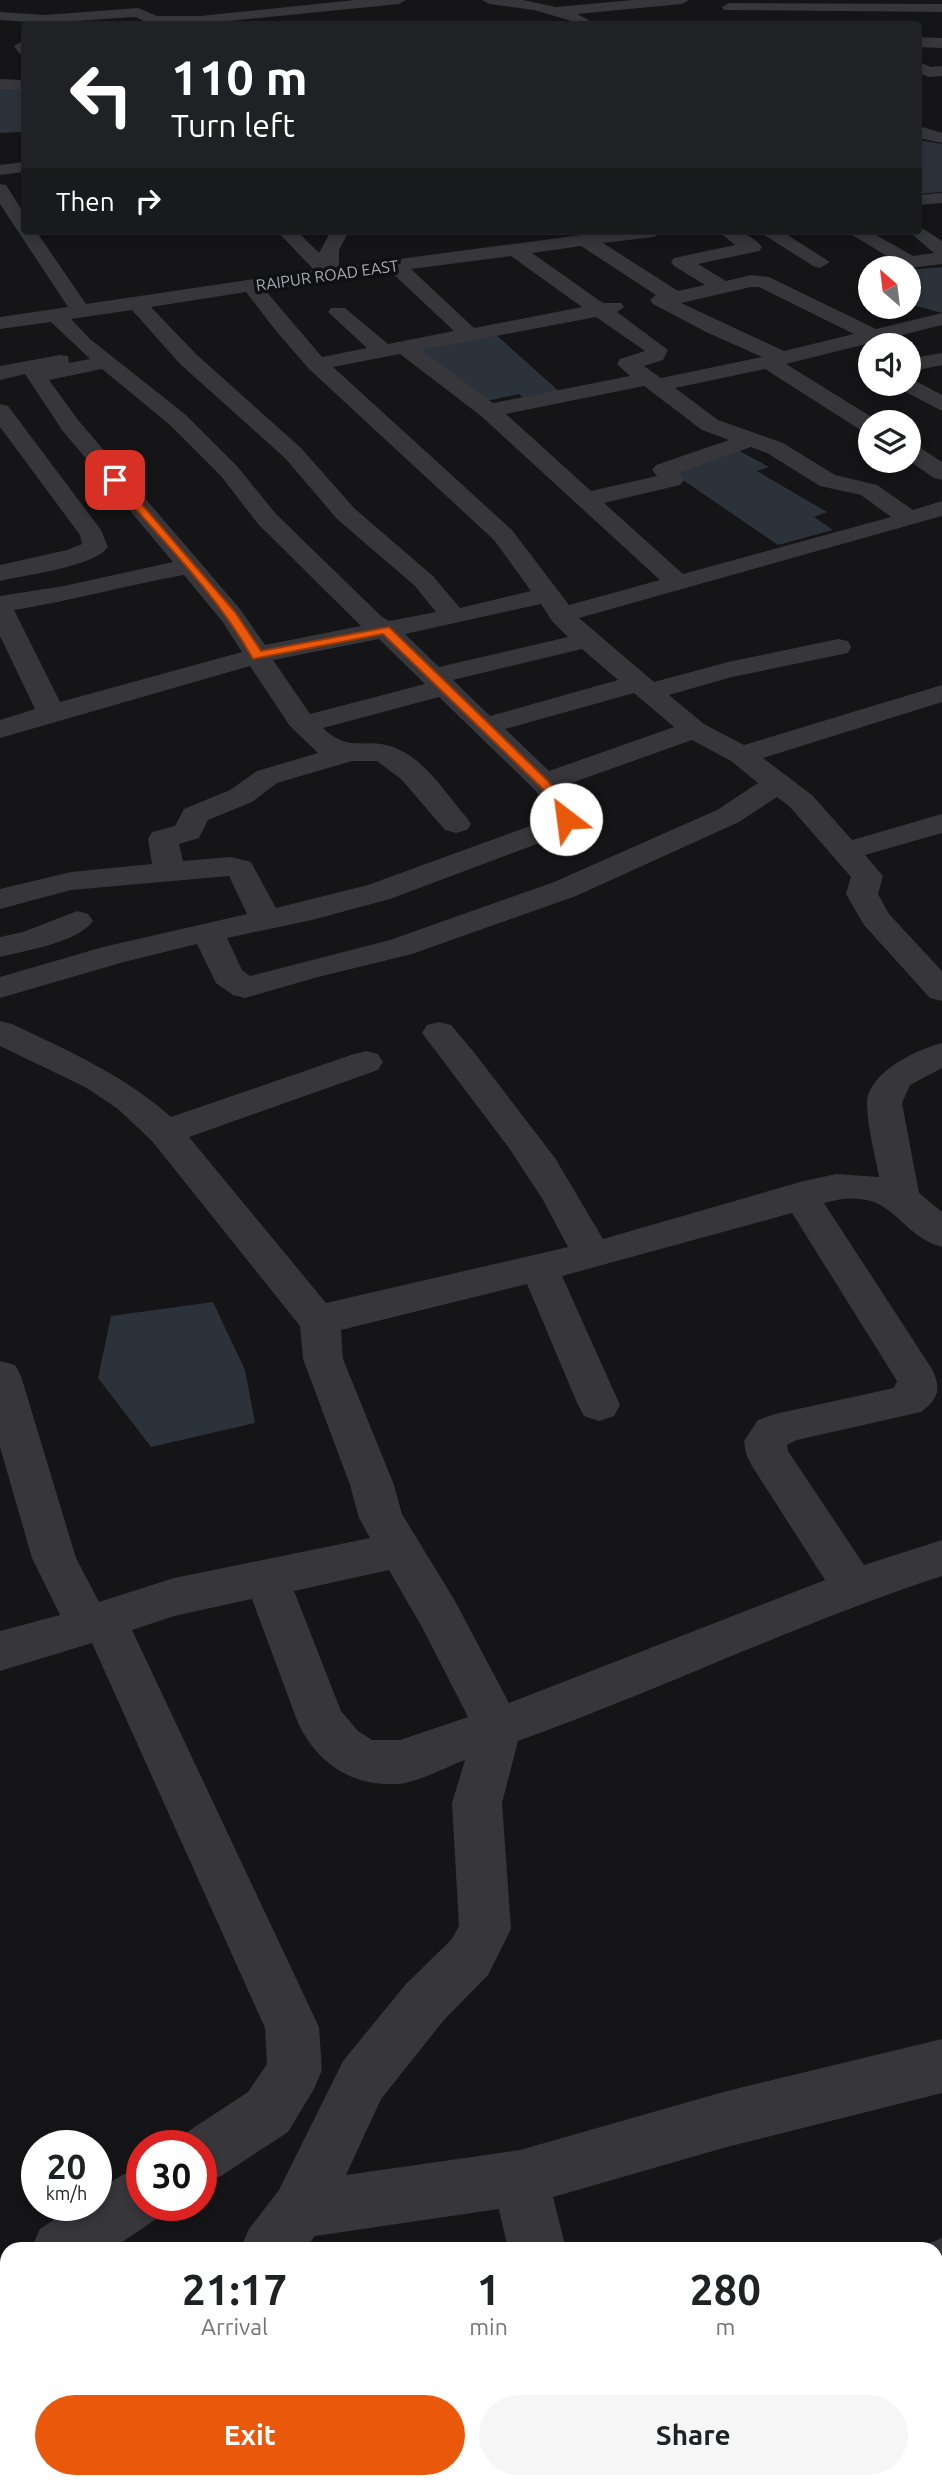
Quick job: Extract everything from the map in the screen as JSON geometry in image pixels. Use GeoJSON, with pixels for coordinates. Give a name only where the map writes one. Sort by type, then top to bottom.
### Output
{"type":"FeatureCollection","features":[{"type":"Feature","properties":{"kind":"street"},"geometry":{"type":"LineString","coordinates":[[32,0],[37,18]]}},
{"type":"Feature","properties":{"kind":"street"},"geometry":{"type":"LineString","coordinates":[[250,0],[263,13]]}},
{"type":"Feature","properties":{"kind":"street"},"geometry":{"type":"LineString","coordinates":[[161,21],[178,15],[241,21],[263,13],[399,0]]}},
{"type":"Feature","properties":{"kind":"street"},"geometry":{"type":"LineString","coordinates":[[489,0],[540,3],[576,0]]}},
{"type":"Feature","properties":{"kind":"street"},"geometry":{"type":"LineString","coordinates":[[540,3],[585,21]]}},
{"type":"Feature","properties":{"kind":"street"},"geometry":{"type":"LineString","coordinates":[[513,21],[540,3]]}},
{"type":"Feature","properties":{"kind":"street"},"geometry":{"type":"LineString","coordinates":[[724,4],[942,8]]}},
{"type":"Feature","properties":{"kind":"street"},"geometry":{"type":"LineString","coordinates":[[724,4],[750,21]]}},
{"type":"Feature","properties":{"kind":"street"},"geometry":{"type":"LineString","coordinates":[[559,11],[680,7]]}},
{"type":"Feature","properties":{"kind":"street"},"geometry":{"type":"LineString","coordinates":[[608,21],[680,7]]}},
{"type":"Feature","properties":{"kind":"street"},"geometry":{"type":"LineString","coordinates":[[800,7],[807,21]]}},
{"type":"Feature","properties":{"kind":"street"},"geometry":{"type":"LineString","coordinates":[[0,16],[37,18],[138,12],[152,21]]}},
{"type":"Feature","properties":{"kind":"street"},"geometry":{"type":"LineString","coordinates":[[922,42],[942,43]]}},
{"type":"Feature","properties":{"kind":"street"},"geometry":{"type":"LineString","coordinates":[[922,68],[929,72],[942,71]]}},
{"type":"Feature","properties":{"kind":"street"},"geometry":{"type":"LineString","coordinates":[[0,84],[21,85]]}},
{"type":"Feature","properties":{"kind":"street"},"geometry":{"type":"LineString","coordinates":[[922,132],[942,138]]}},
{"type":"Feature","properties":{"kind":"street"},"geometry":{"type":"LineString","coordinates":[[0,170],[21,167]]}},
{"type":"Feature","properties":{"kind":"street"},"geometry":{"type":"LineString","coordinates":[[9,197],[21,220]]}},
{"type":"Feature","properties":{"kind":"street"},"geometry":{"type":"LineString","coordinates":[[922,200],[942,198]]}},
{"type":"Feature","properties":{"kind":"street"},"geometry":{"type":"LineString","coordinates":[[30,235],[81,311]]}},
{"type":"Feature","properties":{"kind":"street"},"geometry":{"type":"LineString","coordinates":[[290,235],[329,274]]}},
{"type":"Feature","properties":{"kind":"street"},"geometry":{"type":"LineString","coordinates":[[329,274],[329,250],[338,235]]}},
{"type":"Feature","properties":{"kind":"street"},"geometry":{"type":"LineString","coordinates":[[558,235],[577,242],[713,328],[775,360],[858,418]]}},
{"type":"Feature","properties":{"kind":"street","name":"RAIPUR ROAD EAST"},"geometry":{"type":"LineString","coordinates":[[0,323],[329,274],[626,235]]}},
{"type":"Feature","properties":{"kind":"street"},"geometry":{"type":"LineString","coordinates":[[722,287],[681,262],[752,247],[733,235]]}},
{"type":"Feature","properties":{"kind":"street"},"geometry":{"type":"LineString","coordinates":[[774,235],[820,262]]}},
{"type":"Feature","properties":{"kind":"street"},"geometry":{"type":"LineString","coordinates":[[862,235],[910,261],[942,258]]}},
{"type":"Feature","properties":{"kind":"street"},"geometry":{"type":"LineString","coordinates":[[922,235],[942,250]]}},
{"type":"Feature","properties":{"kind":"street"},"geometry":{"type":"LineString","coordinates":[[515,250],[657,350],[655,355],[628,364],[710,425],[775,448],[828,481],[869,490],[910,519]]}},
{"type":"Feature","properties":{"kind":"street"},"geometry":{"type":"LineString","coordinates":[[396,266],[470,335]]}},
{"type":"Feature","properties":{"kind":"street"},"geometry":{"type":"LineString","coordinates":[[317,364],[762,281],[869,333]]}},
{"type":"Feature","properties":{"kind":"street"},"geometry":{"type":"LineString","coordinates":[[252,286],[283,327],[317,364],[447,481],[503,536],[522,558],[553,605],[588,640],[694,730],[741,755],[801,801],[867,876],[862,894],[875,918],[928,953],[942,991]]}},
{"type":"Feature","properties":{"kind":"street"},"geometry":{"type":"LineString","coordinates":[[137,303],[151,322],[177,344],[188,359],[293,453],[346,514],[424,580],[454,617]]}},
{"type":"Feature","properties":{"kind":"street"},"geometry":{"type":"LineString","coordinates":[[338,312],[489,411],[677,582]]}},
{"type":"Feature","properties":{"kind":"street"},"geometry":{"type":"LineString","coordinates":[[0,988],[115,954],[379,892],[555,827],[566,819],[566,809],[544,783],[385,630],[372,622],[321,574],[267,519],[229,471],[178,420],[102,358],[56,315]]}},
{"type":"Feature","properties":{"kind":"street"},"geometry":{"type":"LineString","coordinates":[[887,333],[942,319]]}},
{"type":"Feature","properties":{"kind":"street"},"geometry":{"type":"LineString","coordinates":[[489,411],[775,360],[858,341]]}},
{"type":"Feature","properties":{"kind":"street"},"geometry":{"type":"LineString","coordinates":[[845,344],[858,351]]}},
{"type":"Feature","properties":{"kind":"street"},"geometry":{"type":"LineString","coordinates":[[0,373],[102,358]]}},
{"type":"Feature","properties":{"kind":"street"},"geometry":{"type":"LineString","coordinates":[[102,358],[35,376],[70,425],[231,615],[305,724],[331,749],[349,753],[384,753],[398,760],[456,824]]}},
{"type":"Feature","properties":{"kind":"street"},"geometry":{"type":"LineString","coordinates":[[921,363],[942,359]]}},
{"type":"Feature","properties":{"kind":"street"},"geometry":{"type":"LineString","coordinates":[[921,392],[942,404]]}},
{"type":"Feature","properties":{"kind":"street"},"geometry":{"type":"LineString","coordinates":[[0,411],[92,536],[95,547],[75,556],[0,573]]}},
{"type":"Feature","properties":{"kind":"street"},"geometry":{"type":"LineString","coordinates":[[584,500],[672,480],[664,470],[753,439]]}},
{"type":"Feature","properties":{"kind":"street"},"geometry":{"type":"LineString","coordinates":[[921,458],[942,472]]}},
{"type":"Feature","properties":{"kind":"street"},"geometry":{"type":"LineString","coordinates":[[0,729],[51,712],[274,651],[454,617],[553,605],[677,582],[942,508]]}},
{"type":"Feature","properties":{"kind":"street"},"geometry":{"type":"LineString","coordinates":[[51,712],[0,606],[64,594],[139,575],[189,567]]}},
{"type":"Feature","properties":{"kind":"street"},"geometry":{"type":"LineString","coordinates":[[305,724],[588,640]]}},
{"type":"Feature","properties":{"kind":"street"},"geometry":{"type":"LineString","coordinates":[[485,726],[644,688],[838,647]]}},
{"type":"Feature","properties":{"kind":"street"},"geometry":{"type":"LineString","coordinates":[[741,755],[942,693]]}},
{"type":"Feature","properties":{"kind":"street"},"geometry":{"type":"LineString","coordinates":[[544,783],[694,730]]}},
{"type":"Feature","properties":{"kind":"street"},"geometry":{"type":"LineString","coordinates":[[169,871],[163,839],[188,832],[195,814],[241,796],[267,777],[349,753]]}},
{"type":"Feature","properties":{"kind":"street"},"geometry":{"type":"LineString","coordinates":[[208,932],[228,976],[245,988],[308,969],[400,947],[565,889],[728,816],[778,783]]}},
{"type":"Feature","properties":{"kind":"street"},"geometry":{"type":"LineString","coordinates":[[846,851],[942,824]]}},
{"type":"Feature","properties":{"kind":"street"},"geometry":{"type":"LineString","coordinates":[[0,898],[71,881],[221,866],[240,869],[267,920]]}},
{"type":"Feature","properties":{"kind":"street"},"geometry":{"type":"LineString","coordinates":[[0,947],[34,939],[77,921]]}},
{"type":"Feature","properties":{"kind":"street"},"geometry":{"type":"LineString","coordinates":[[0,1032],[97,1079],[131,1101],[165,1132],[320,1322],[323,1359],[372,1485],[381,1518],[439,1615],[498,1728],[477,1803],[485,1929],[470,1957],[425,2002],[362,2080],[284,2229]]}},
{"type":"Feature","properties":{"kind":"street"},"geometry":{"type":"LineString","coordinates":[[439,1033],[494,1100],[570,1210],[592,1255]]}},
{"type":"Feature","properties":{"kind":"street"},"geometry":{"type":"LineString","coordinates":[[901,1197],[884,1103],[896,1078],[942,1054]]}},
{"type":"Feature","properties":{"kind":"street"},"geometry":{"type":"LineString","coordinates":[[165,1132],[366,1062]]}},
{"type":"Feature","properties":{"kind":"street"},"geometry":{"type":"LineString","coordinates":[[320,1322],[337,1314],[540,1269],[836,1187],[870,1186],[901,1197],[942,1234]]}},
{"type":"Feature","properties":{"kind":"street"},"geometry":{"type":"LineString","coordinates":[[800,1195],[917,1380],[918,1392],[906,1401],[790,1425],[773,1432],[765,1441],[767,1454],[855,1588]]}},
{"type":"Feature","properties":{"kind":"street"},"geometry":{"type":"LineString","coordinates":[[540,1269],[599,1405]]}},
{"type":"Feature","properties":{"kind":"street"},"geometry":{"type":"LineString","coordinates":[[0,1376],[54,1558],[96,1622],[292,2027],[295,2070],[268,2112],[217,2145]]}},
{"type":"Feature","properties":{"kind":"street"},"geometry":{"type":"LineString","coordinates":[[0,1651],[31,1644],[174,1597],[400,1550]]}},
{"type":"Feature","properties":{"kind":"street"},"geometry":{"type":"LineString","coordinates":[[266,1577],[322,1723],[341,1746],[365,1761],[400,1762],[498,1728],[855,1588],[942,1558]]}},
{"type":"Feature","properties":{"kind":"street"},"geometry":{"type":"LineString","coordinates":[[284,2229],[520,2178],[727,2119],[942,2066]]}},
{"type":"Feature","properties":{"kind":"street"},"geometry":{"type":"LineString","coordinates":[[520,2178],[535,2242]]}},
{"type":"Feature","properties":{"kind":"street"},"geometry":{"type":"LineString","coordinates":[[71,2242],[126,2206]]}},
{"type":"Feature","properties":{"kind":"shaded area"},"geometry":{"type":"Polygon","coordinates":[[[0,87],[21,88],[21,132],[0,133],[0,87]]]}},
{"type":"Feature","properties":{"kind":"shaded area"},"geometry":{"type":"Polygon","coordinates":[[[922,141],[942,144],[942,192],[922,194],[922,141]]]}},
{"type":"Feature","properties":{"kind":"shaded area"},"geometry":{"type":"Polygon","coordinates":[[[942,267],[942,313],[921,307],[921,269],[942,267]]]}},
{"type":"Feature","properties":{"kind":"shaded area"},"geometry":{"type":"Polygon","coordinates":[[[493,332],[562,394],[528,401],[519,394],[482,402],[414,347],[493,332]]]}},
{"type":"Feature","properties":{"kind":"shaded area"},"geometry":{"type":"Polygon","coordinates":[[[738,450],[769,467],[757,471],[827,512],[814,517],[833,530],[778,545],[677,476],[679,471],[738,450]]]}},
{"type":"Feature","properties":{"kind":"shaded area"},"geometry":{"type":"Polygon","coordinates":[[[213,1302],[245,1370],[255,1423],[151,1447],[98,1378],[111,1316],[213,1302]]]}},
{"type":"Feature","properties":{"kind":"route"},"geometry":{"type":"LineString","coordinates":[[115,480],[231,615],[257,656],[385,630],[544,783],[566,809],[566,819]]}}]}
